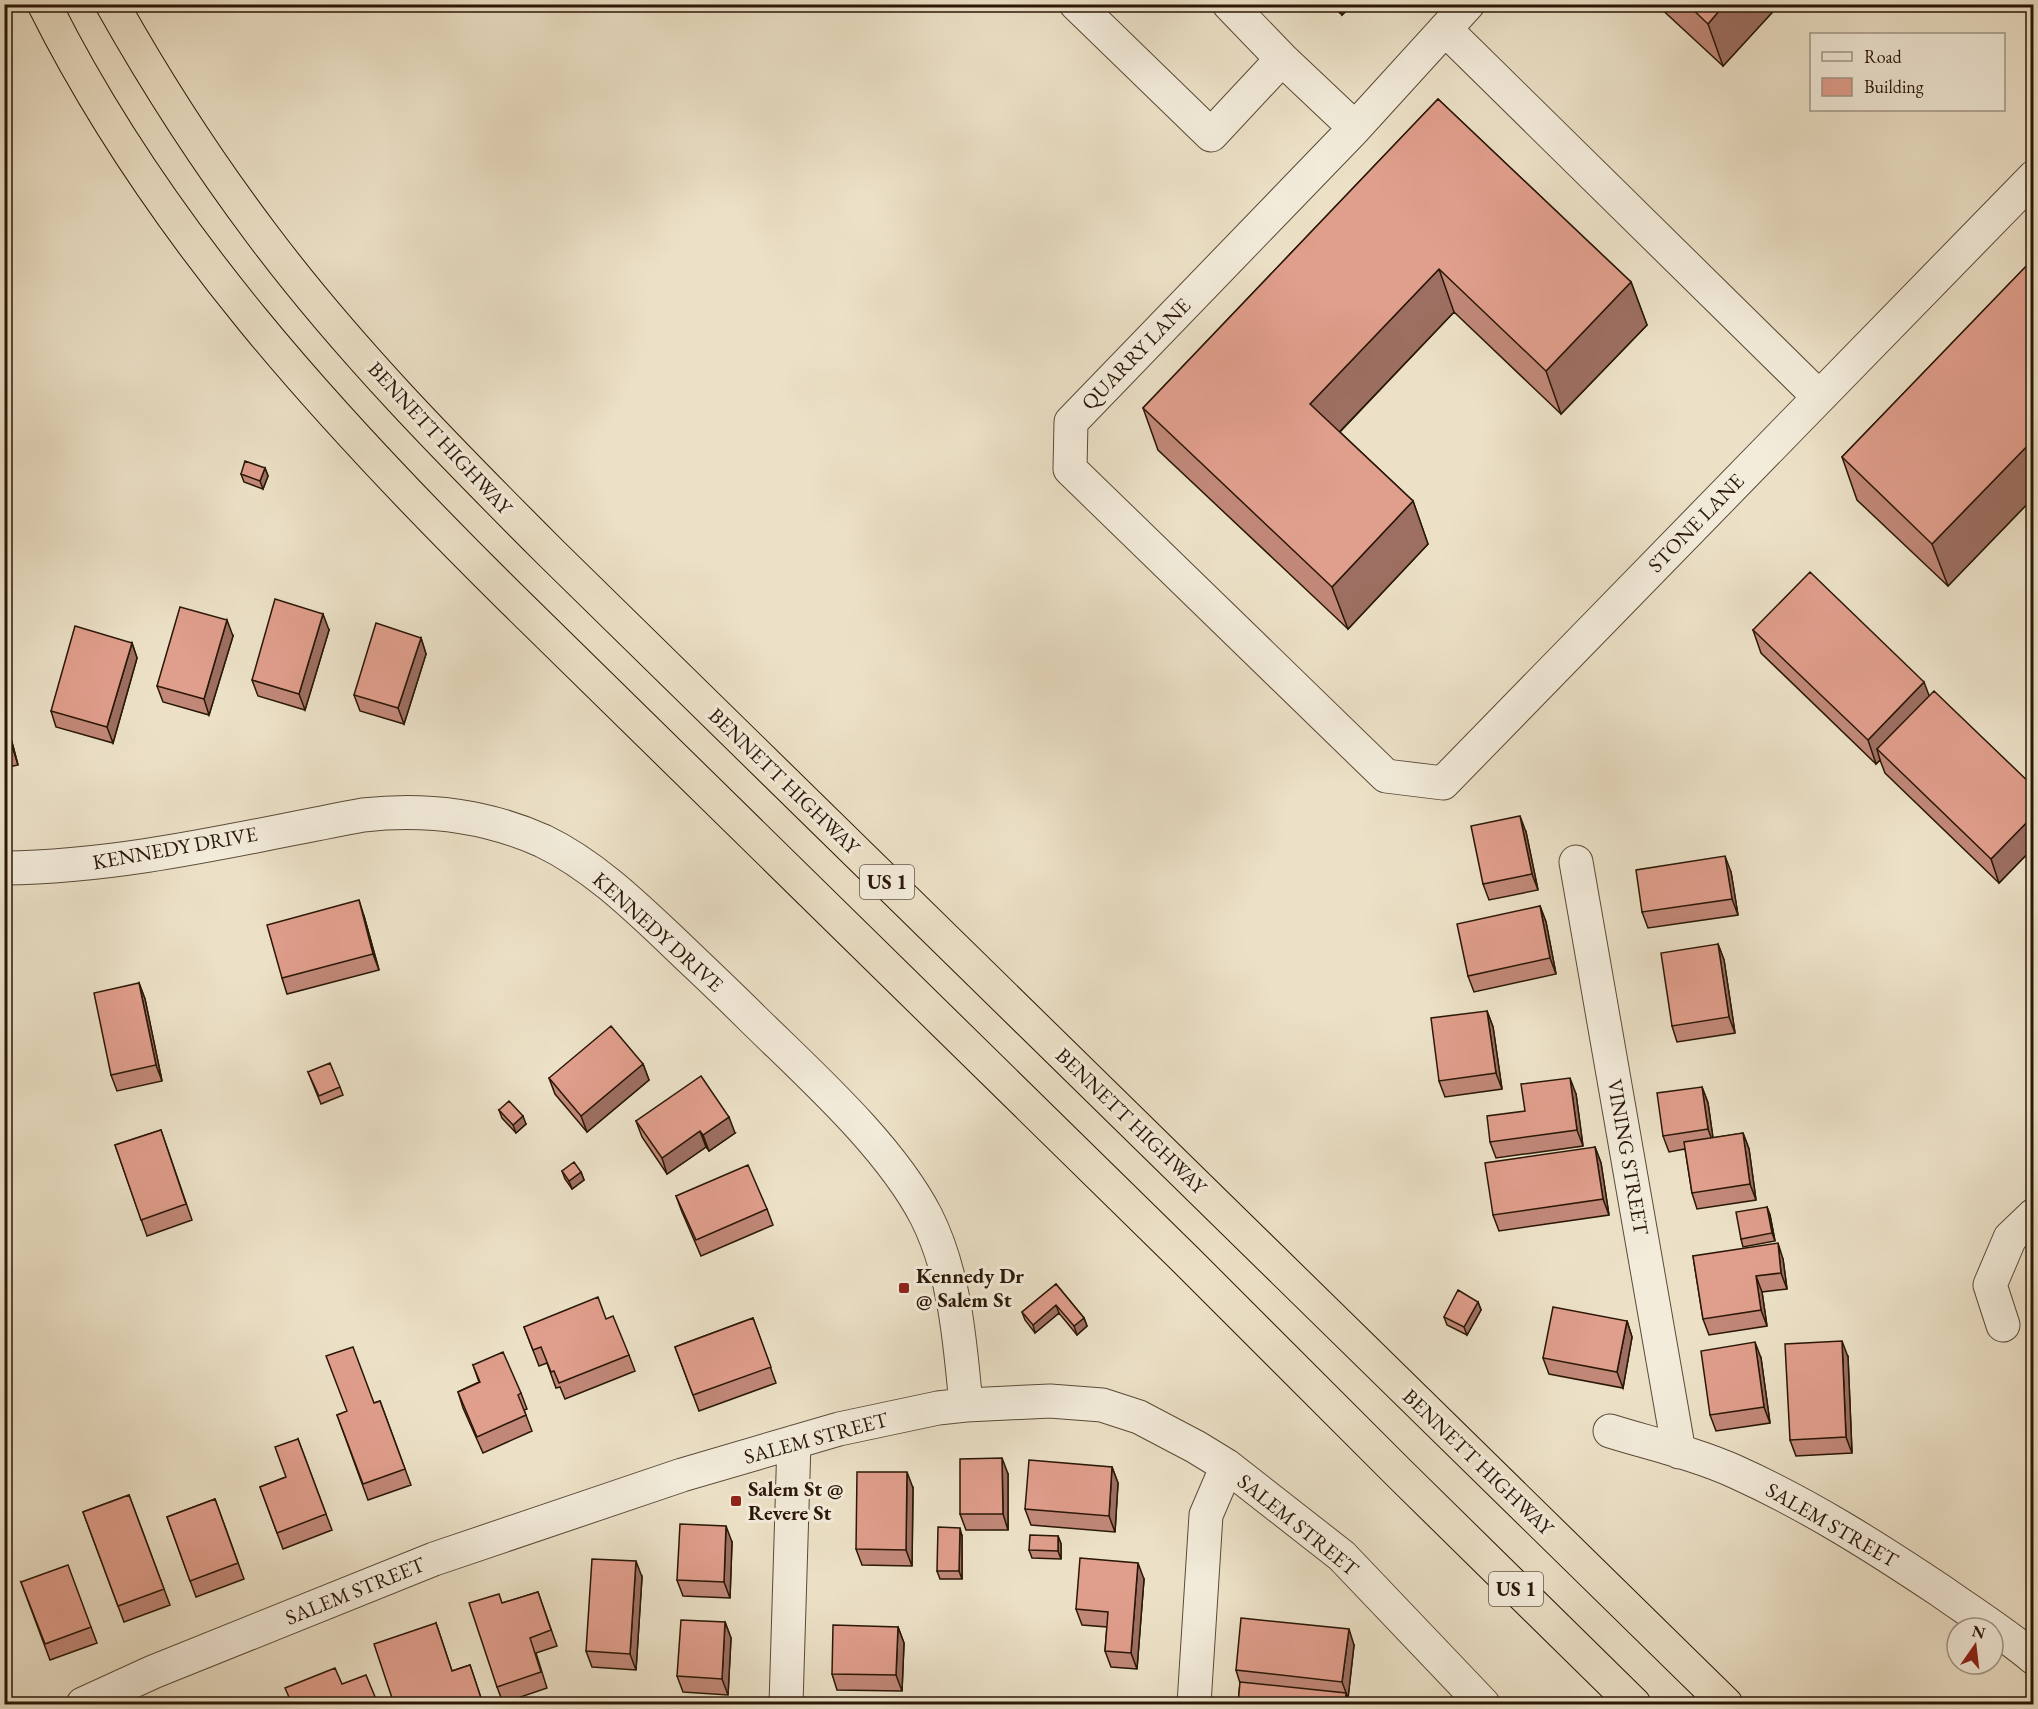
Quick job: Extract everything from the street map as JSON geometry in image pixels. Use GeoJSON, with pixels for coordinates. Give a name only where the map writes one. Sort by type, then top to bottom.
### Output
{"type":"FeatureCollection","features":[{"type":"Feature","properties":{"kind":"highway","name":"US 1"},"geometry":{"type":"LineString","coordinates":[[44,4],[90,89],[130,153],[200,252],[301,377],[406,492],[1634,1704]]}},
{"type":"Feature","properties":{"kind":"highway","name":"BENNETT HIGHWAY"},"geometry":{"type":"LineString","coordinates":[[112,4],[180,118],[262,234],[354,345],[444,443],[550,553],[1726,1704]]}},
{"type":"Feature","properties":{"kind":"street"},"geometry":{"type":"LineString","coordinates":[[1229,4],[1282,59],[1355,128]]}},
{"type":"Feature","properties":{"kind":"street","name":"QUARRY LANE"},"geometry":{"type":"LineString","coordinates":[[1340,731],[1070,470],[1071,422],[1355,128],[1468,4]]}},
{"type":"Feature","properties":{"kind":"street"},"geometry":{"type":"LineString","coordinates":[[1094,10],[1210,135],[1282,59]]}},
{"type":"Feature","properties":{"kind":"street"},"geometry":{"type":"LineString","coordinates":[[1445,29],[1819,397]]}},
{"type":"Feature","properties":{"kind":"street","name":"STONE LANE"},"geometry":{"type":"LineString","coordinates":[[1340,731],[1386,776],[1443,783],[2034,177]]}},
{"type":"Feature","properties":{"kind":"street","name":"KENNEDY DRIVE"},"geometry":{"type":"LineString","coordinates":[[4,868],[45,868],[110,861],[388,812],[414,811],[482,820],[545,843],[614,888],[654,924],[808,1074],[862,1130],[894,1168],[926,1216],[944,1264],[952,1293],[966,1405]]}},
{"type":"Feature","properties":{"kind":"street","name":"VINING STREET"},"geometry":{"type":"LineString","coordinates":[[1576,862],[1679,1452]]}},
{"type":"Feature","properties":{"kind":"street"},"geometry":{"type":"LineString","coordinates":[[2003,1325],[1990,1285],[2010,1238],[2034,1215]]}},
{"type":"Feature","properties":{"kind":"street","name":"SALEM STREET"},"geometry":{"type":"LineString","coordinates":[[83,1704],[185,1659],[434,1559],[682,1475],[839,1429],[938,1408],[1050,1401],[1102,1405],[1139,1417],[1227,1466],[1342,1556],[1484,1704]]}},
{"type":"Feature","properties":{"kind":"street","name":"SALEM STREET"},"geometry":{"type":"LineString","coordinates":[[1610,1431],[1734,1471],[1849,1530],[2010,1638],[2034,1658]]}},
{"type":"Feature","properties":{"kind":"street"},"geometry":{"type":"LineString","coordinates":[[786,1704],[794,1442]]}},
{"type":"Feature","properties":{"kind":"street"},"geometry":{"type":"LineString","coordinates":[[1194,1704],[1206,1515],[1227,1466]]}},
{"type":"Feature","properties":{"kind":"building"},"geometry":{"type":"Polygon","coordinates":[[[1687,4],[1725,4],[1708,24],[1687,4]]]}},
{"type":"Feature","properties":{"kind":"building"},"geometry":{"type":"Polygon","coordinates":[[[1438,99],[1631,282],[1546,371],[1439,269],[1310,404],[1413,501],[1332,587],[1143,408],[1438,99]]]}},
{"type":"Feature","properties":{"kind":"building"},"geometry":{"type":"Polygon","coordinates":[[[2034,258],[2034,439],[1932,544],[1842,457],[2034,258]]]}},
{"type":"Feature","properties":{"kind":"building"},"geometry":{"type":"Polygon","coordinates":[[[245,461],[265,468],[260,481],[241,474],[245,461]]]}},
{"type":"Feature","properties":{"kind":"building"},"geometry":{"type":"Polygon","coordinates":[[[1810,572],[1924,682],[1868,740],[1753,630],[1810,572]]]}},
{"type":"Feature","properties":{"kind":"building"},"geometry":{"type":"Polygon","coordinates":[[[275,599],[323,614],[299,694],[252,680],[275,599]]]}},
{"type":"Feature","properties":{"kind":"building"},"geometry":{"type":"Polygon","coordinates":[[[180,607],[227,620],[204,699],[157,686],[180,607]]]}},
{"type":"Feature","properties":{"kind":"building"},"geometry":{"type":"Polygon","coordinates":[[[376,623],[421,638],[398,708],[354,695],[376,623]]]}},
{"type":"Feature","properties":{"kind":"building"},"geometry":{"type":"Polygon","coordinates":[[[75,626],[132,643],[107,727],[51,711],[75,626]]]}},
{"type":"Feature","properties":{"kind":"building"},"geometry":{"type":"Polygon","coordinates":[[[1934,691],[2034,787],[2034,815],[1991,859],[1877,749],[1934,691]]]}},
{"type":"Feature","properties":{"kind":"building"},"geometry":{"type":"Polygon","coordinates":[[[4,718],[13,749],[4,751],[4,718]]]}},
{"type":"Feature","properties":{"kind":"building"},"geometry":{"type":"Polygon","coordinates":[[[1520,816],[1532,874],[1483,884],[1471,826],[1520,816]]]}},
{"type":"Feature","properties":{"kind":"building"},"geometry":{"type":"Polygon","coordinates":[[[1725,856],[1732,899],[1642,912],[1636,870],[1725,856]]]}},
{"type":"Feature","properties":{"kind":"building"},"geometry":{"type":"Polygon","coordinates":[[[359,900],[373,954],[282,978],[267,925],[359,900]]]}},
{"type":"Feature","properties":{"kind":"building"},"geometry":{"type":"Polygon","coordinates":[[[1540,906],[1550,958],[1468,976],[1457,924],[1540,906]]]}},
{"type":"Feature","properties":{"kind":"building"},"geometry":{"type":"Polygon","coordinates":[[[1718,944],[1729,1017],[1672,1026],[1661,953],[1718,944]]]}},
{"type":"Feature","properties":{"kind":"building"},"geometry":{"type":"Polygon","coordinates":[[[139,983],[156,1065],[111,1075],[94,993],[139,983]]]}},
{"type":"Feature","properties":{"kind":"building"},"geometry":{"type":"Polygon","coordinates":[[[1487,1011],[1496,1073],[1439,1081],[1431,1018],[1487,1011]]]}},
{"type":"Feature","properties":{"kind":"building"},"geometry":{"type":"Polygon","coordinates":[[[611,1026],[643,1064],[581,1116],[549,1078],[611,1026]]]}},
{"type":"Feature","properties":{"kind":"building"},"geometry":{"type":"Polygon","coordinates":[[[330,1063],[340,1087],[319,1096],[308,1072],[330,1063]]]}},
{"type":"Feature","properties":{"kind":"building"},"geometry":{"type":"Polygon","coordinates":[[[701,1076],[729,1117],[703,1135],[700,1131],[662,1158],[636,1121],[701,1076]]]}},
{"type":"Feature","properties":{"kind":"building"},"geometry":{"type":"Polygon","coordinates":[[[1570,1078],[1577,1130],[1490,1142],[1487,1116],[1525,1111],[1521,1084],[1570,1078]]]}},
{"type":"Feature","properties":{"kind":"building"},"geometry":{"type":"Polygon","coordinates":[[[1702,1087],[1708,1129],[1663,1136],[1657,1093],[1702,1087]]]}},
{"type":"Feature","properties":{"kind":"building"},"geometry":{"type":"Polygon","coordinates":[[[509,1101],[523,1116],[513,1125],[499,1110],[509,1101]]]}},
{"type":"Feature","properties":{"kind":"building"},"geometry":{"type":"Polygon","coordinates":[[[161,1130],[186,1204],[141,1220],[115,1145],[161,1130]]]}},
{"type":"Feature","properties":{"kind":"building"},"geometry":{"type":"Polygon","coordinates":[[[1743,1133],[1750,1184],[1692,1193],[1684,1142],[1743,1133]]]}},
{"type":"Feature","properties":{"kind":"building"},"geometry":{"type":"Polygon","coordinates":[[[1595,1147],[1603,1199],[1493,1215],[1485,1163],[1595,1147]]]}},
{"type":"Feature","properties":{"kind":"building"},"geometry":{"type":"Polygon","coordinates":[[[574,1162],[581,1172],[569,1181],[562,1171],[574,1162]]]}},
{"type":"Feature","properties":{"kind":"building"},"geometry":{"type":"Polygon","coordinates":[[[748,1165],[767,1209],[696,1240],[676,1196],[748,1165]]]}},
{"type":"Feature","properties":{"kind":"building"},"geometry":{"type":"Polygon","coordinates":[[[1767,1207],[1772,1233],[1741,1239],[1736,1212],[1767,1207]]]}},
{"type":"Feature","properties":{"kind":"building"},"geometry":{"type":"Polygon","coordinates":[[[1778,1243],[1781,1273],[1756,1276],[1761,1310],[1703,1319],[1693,1256],[1778,1243]]]}},
{"type":"Feature","properties":{"kind":"building"},"geometry":{"type":"Polygon","coordinates":[[[1056,1284],[1084,1318],[1074,1326],[1056,1305],[1033,1325],[1022,1312],[1056,1284]]]}},
{"type":"Feature","properties":{"kind":"building"},"geometry":{"type":"Polygon","coordinates":[[[1458,1290],[1478,1302],[1464,1327],[1444,1317],[1458,1290]]]}},
{"type":"Feature","properties":{"kind":"building"},"geometry":{"type":"Polygon","coordinates":[[[598,1297],[606,1319],[613,1316],[629,1355],[559,1383],[554,1371],[551,1372],[541,1347],[533,1350],[524,1327],[598,1297]]]}},
{"type":"Feature","properties":{"kind":"building"},"geometry":{"type":"Polygon","coordinates":[[[1553,1307],[1627,1321],[1617,1372],[1543,1358],[1553,1307]]]}},
{"type":"Feature","properties":{"kind":"building"},"geometry":{"type":"Polygon","coordinates":[[[753,1318],[771,1367],[693,1395],[675,1347],[753,1318]]]}},
{"type":"Feature","properties":{"kind":"building"},"geometry":{"type":"Polygon","coordinates":[[[1842,1341],[1846,1437],[1790,1440],[1785,1344],[1842,1341]]]}},
{"type":"Feature","properties":{"kind":"building"},"geometry":{"type":"Polygon","coordinates":[[[1755,1342],[1764,1407],[1710,1415],[1701,1351],[1755,1342]]]}},
{"type":"Feature","properties":{"kind":"building"},"geometry":{"type":"Polygon","coordinates":[[[353,1347],[374,1403],[380,1401],[405,1469],[363,1484],[337,1415],[347,1411],[326,1356],[353,1347]]]}},
{"type":"Feature","properties":{"kind":"building"},"geometry":{"type":"Polygon","coordinates":[[[503,1352],[521,1393],[518,1395],[526,1415],[477,1437],[458,1392],[480,1382],[473,1365],[503,1352]]]}},
{"type":"Feature","properties":{"kind":"building"},"geometry":{"type":"Polygon","coordinates":[[[298,1439],[326,1514],[277,1533],[260,1487],[286,1477],[275,1447],[298,1439]]]}},
{"type":"Feature","properties":{"kind":"building"},"geometry":{"type":"Polygon","coordinates":[[[1002,1458],[1003,1514],[960,1514],[960,1459],[1002,1458]]]}},
{"type":"Feature","properties":{"kind":"building"},"geometry":{"type":"Polygon","coordinates":[[[1029,1460],[1112,1467],[1109,1516],[1025,1509],[1029,1460]]]}},
{"type":"Feature","properties":{"kind":"building"},"geometry":{"type":"Polygon","coordinates":[[[857,1472],[907,1472],[906,1550],[856,1549],[857,1472]]]}},
{"type":"Feature","properties":{"kind":"building"},"geometry":{"type":"Polygon","coordinates":[[[129,1495],[164,1589],[118,1606],[83,1512],[129,1495]]]}},
{"type":"Feature","properties":{"kind":"building"},"geometry":{"type":"Polygon","coordinates":[[[215,1499],[238,1563],[190,1581],[167,1517],[215,1499]]]}},
{"type":"Feature","properties":{"kind":"building"},"geometry":{"type":"Polygon","coordinates":[[[680,1524],[726,1526],[724,1582],[677,1580],[680,1524]]]}},
{"type":"Feature","properties":{"kind":"building"},"geometry":{"type":"Polygon","coordinates":[[[938,1527],[960,1528],[959,1571],[937,1571],[938,1527]]]}},
{"type":"Feature","properties":{"kind":"building"},"geometry":{"type":"Polygon","coordinates":[[[1030,1535],[1058,1536],[1058,1551],[1029,1550],[1030,1535]]]}},
{"type":"Feature","properties":{"kind":"building"},"geometry":{"type":"Polygon","coordinates":[[[1080,1558],[1138,1563],[1131,1653],[1105,1651],[1108,1612],[1076,1609],[1080,1558]]]}},
{"type":"Feature","properties":{"kind":"building"},"geometry":{"type":"Polygon","coordinates":[[[592,1559],[636,1561],[630,1654],[586,1651],[592,1559]]]}},
{"type":"Feature","properties":{"kind":"building"},"geometry":{"type":"Polygon","coordinates":[[[68,1565],[91,1627],[45,1644],[21,1582],[68,1565]]]}},
{"type":"Feature","properties":{"kind":"building"},"geometry":{"type":"Polygon","coordinates":[[[538,1592],[551,1630],[530,1638],[541,1672],[497,1687],[469,1603],[499,1594],[502,1603],[538,1592]]]}},
{"type":"Feature","properties":{"kind":"building"},"geometry":{"type":"Polygon","coordinates":[[[1241,1618],[1349,1629],[1342,1682],[1236,1670],[1241,1618]]]}},
{"type":"Feature","properties":{"kind":"building"},"geometry":{"type":"Polygon","coordinates":[[[681,1620],[725,1622],[722,1679],[677,1676],[681,1620]]]}},
{"type":"Feature","properties":{"kind":"building"},"geometry":{"type":"Polygon","coordinates":[[[436,1623],[452,1671],[470,1665],[482,1701],[472,1704],[394,1704],[374,1644],[436,1623]]]}},
{"type":"Feature","properties":{"kind":"building"},"geometry":{"type":"Polygon","coordinates":[[[833,1625],[898,1627],[896,1675],[832,1674],[833,1625]]]}},
{"type":"Feature","properties":{"kind":"building"},"geometry":{"type":"Polygon","coordinates":[[[335,1668],[342,1684],[366,1675],[378,1704],[292,1704],[285,1688],[335,1668]]]}},
{"type":"Feature","properties":{"kind":"building"},"geometry":{"type":"Polygon","coordinates":[[[1240,1682],[1346,1693],[1345,1704],[1238,1704],[1240,1682]]]}},
{"type":"Feature","properties":{"kind":"place","name":"Kennedy Dr @ Salem St"},"geometry":{"type":"Point","coordinates":[904,1288]}},
{"type":"Feature","properties":{"kind":"place","name":"Salem St @ Revere St"},"geometry":{"type":"Point","coordinates":[736,1501]}}]}
